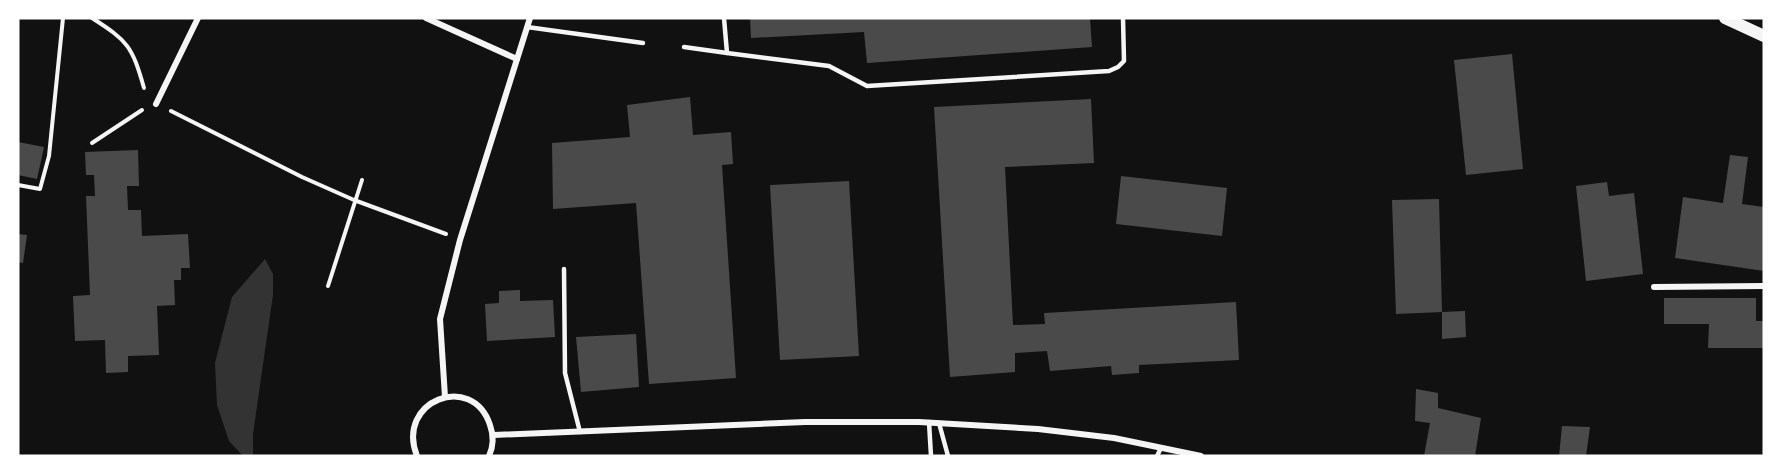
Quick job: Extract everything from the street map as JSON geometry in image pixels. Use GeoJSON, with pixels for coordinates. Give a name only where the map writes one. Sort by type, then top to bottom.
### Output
{"type":"FeatureCollection","features":[{"type":"Feature","properties":{"kind":"main road"},"geometry":{"type":"LineString","coordinates":[[1725,18],[1764,36]]}},
{"type":"Feature","properties":{"kind":"street"},"geometry":{"type":"LineString","coordinates":[[156,104],[198,18]]}},
{"type":"Feature","properties":{"kind":"street"},"geometry":{"type":"LineString","coordinates":[[426,18],[517,59]]}},
{"type":"Feature","properties":{"kind":"street"},"geometry":{"type":"LineString","coordinates":[[445,397],[440,320],[460,240],[530,18]]}},
{"type":"Feature","properties":{"kind":"street"},"geometry":{"type":"LineString","coordinates":[[1654,287],[1764,286]]}},
{"type":"Feature","properties":{"kind":"street"},"geometry":{"type":"LineString","coordinates":[[417,456],[412,440],[416,419],[430,403],[445,397],[459,397],[474,402],[487,415],[494,435],[493,447],[489,456]]}},
{"type":"Feature","properties":{"kind":"street"},"geometry":{"type":"LineString","coordinates":[[494,435],[805,422],[929,422],[1038,429],[1114,438],[1201,456]]}},
{"type":"Feature","properties":{"kind":"lane"},"geometry":{"type":"LineString","coordinates":[[724,18],[728,52]]}},
{"type":"Feature","properties":{"kind":"lane"},"geometry":{"type":"LineString","coordinates":[[684,47],[829,66],[867,86],[1109,71],[1118,68],[1125,61],[1123,18]]}},
{"type":"Feature","properties":{"kind":"lane"},"geometry":{"type":"LineString","coordinates":[[527,27],[643,43]]}},
{"type":"Feature","properties":{"kind":"lane"},"geometry":{"type":"LineString","coordinates":[[564,269],[565,373],[580,432]]}},
{"type":"Feature","properties":{"kind":"lane"},"geometry":{"type":"LineString","coordinates":[[929,422],[931,456]]}},
{"type":"Feature","properties":{"kind":"lane"},"geometry":{"type":"LineString","coordinates":[[939,423],[948,456]]}},
{"type":"Feature","properties":{"kind":"lane"},"geometry":{"type":"LineString","coordinates":[[1157,456],[1161,448]]}},
{"type":"Feature","properties":{"kind":"path"},"geometry":{"type":"LineString","coordinates":[[18,185],[40,189],[49,156],[63,18]]}},
{"type":"Feature","properties":{"kind":"path"},"geometry":{"type":"LineString","coordinates":[[92,18],[126,42],[145,92],[156,104],[302,177],[354,200],[460,240]]}},
{"type":"Feature","properties":{"kind":"path"},"geometry":{"type":"LineString","coordinates":[[92,143],[140,111],[156,104]]}},
{"type":"Feature","properties":{"kind":"path"},"geometry":{"type":"LineString","coordinates":[[328,286],[362,180]]}},
{"type":"Feature","properties":{"kind":"shaded area"},"geometry":{"type":"Polygon","coordinates":[[[265,259],[273,274],[273,295],[253,434],[253,456],[243,456],[229,441],[217,405],[215,363],[232,297],[265,259]]]}},
{"type":"Feature","properties":{"kind":"building"},"geometry":{"type":"Polygon","coordinates":[[[750,18],[1090,18],[1092,47],[867,63],[864,32],[751,38],[750,18]]]}},
{"type":"Feature","properties":{"kind":"building"},"geometry":{"type":"Polygon","coordinates":[[[1512,54],[1523,169],[1466,175],[1454,60],[1512,54]]]}},
{"type":"Feature","properties":{"kind":"building"},"geometry":{"type":"Polygon","coordinates":[[[690,97],[693,135],[731,132],[733,164],[722,165],[736,378],[649,384],[636,203],[553,209],[552,143],[630,137],[627,105],[690,97]]]}},
{"type":"Feature","properties":{"kind":"building"},"geometry":{"type":"Polygon","coordinates":[[[1091,99],[1094,163],[1005,167],[1013,325],[1045,324],[1044,313],[1236,302],[1239,360],[1139,365],[1139,373],[1112,375],[1111,366],[1050,371],[1047,351],[1015,353],[1015,372],[950,377],[934,107],[1091,99]]]}},
{"type":"Feature","properties":{"kind":"building"},"geometry":{"type":"Polygon","coordinates":[[[18,142],[44,147],[37,179],[18,175],[18,142]]]}},
{"type":"Feature","properties":{"kind":"building"},"geometry":{"type":"Polygon","coordinates":[[[138,150],[139,186],[127,186],[128,210],[141,210],[142,236],[188,234],[190,268],[181,268],[181,280],[174,280],[175,305],[157,306],[159,355],[128,356],[128,372],[106,373],[105,340],[75,341],[73,296],[90,295],[86,196],[95,196],[94,175],[86,175],[85,152],[138,150]]]}},
{"type":"Feature","properties":{"kind":"building"},"geometry":{"type":"Polygon","coordinates":[[[1730,155],[1748,157],[1742,204],[1764,207],[1764,271],[1675,258],[1683,197],[1723,203],[1730,155]]]}},
{"type":"Feature","properties":{"kind":"building"},"geometry":{"type":"Polygon","coordinates":[[[1121,176],[1227,188],[1222,236],[1116,224],[1121,176]]]}},
{"type":"Feature","properties":{"kind":"building"},"geometry":{"type":"Polygon","coordinates":[[[849,181],[859,356],[780,360],[770,185],[849,181]]]}},
{"type":"Feature","properties":{"kind":"building"},"geometry":{"type":"Polygon","coordinates":[[[1607,182],[1609,196],[1634,193],[1643,274],[1586,281],[1576,186],[1607,182]]]}},
{"type":"Feature","properties":{"kind":"building"},"geometry":{"type":"Polygon","coordinates":[[[1439,199],[1442,312],[1396,314],[1392,200],[1439,199]]]}},
{"type":"Feature","properties":{"kind":"building"},"geometry":{"type":"Polygon","coordinates":[[[18,234],[27,235],[23,263],[18,262],[18,234]]]}},
{"type":"Feature","properties":{"kind":"building"},"geometry":{"type":"Polygon","coordinates":[[[520,290],[520,301],[553,300],[555,337],[487,341],[485,304],[499,303],[499,291],[520,290]]]}},
{"type":"Feature","properties":{"kind":"building"},"geometry":{"type":"Polygon","coordinates":[[[1664,298],[1756,298],[1756,321],[1764,321],[1764,348],[1708,348],[1709,324],[1664,324],[1664,298]]]}},
{"type":"Feature","properties":{"kind":"building"},"geometry":{"type":"Polygon","coordinates":[[[1465,311],[1466,337],[1442,339],[1442,312],[1465,311]]]}},
{"type":"Feature","properties":{"kind":"building"},"geometry":{"type":"Polygon","coordinates":[[[636,334],[639,387],[581,392],[576,337],[636,334]]]}},
{"type":"Feature","properties":{"kind":"building"},"geometry":{"type":"Polygon","coordinates":[[[1416,389],[1438,393],[1438,408],[1481,418],[1475,456],[1424,456],[1430,423],[1415,421],[1416,389]]]}},
{"type":"Feature","properties":{"kind":"building"},"geometry":{"type":"Polygon","coordinates":[[[1562,426],[1590,427],[1586,456],[1559,456],[1562,426]]]}}]}
